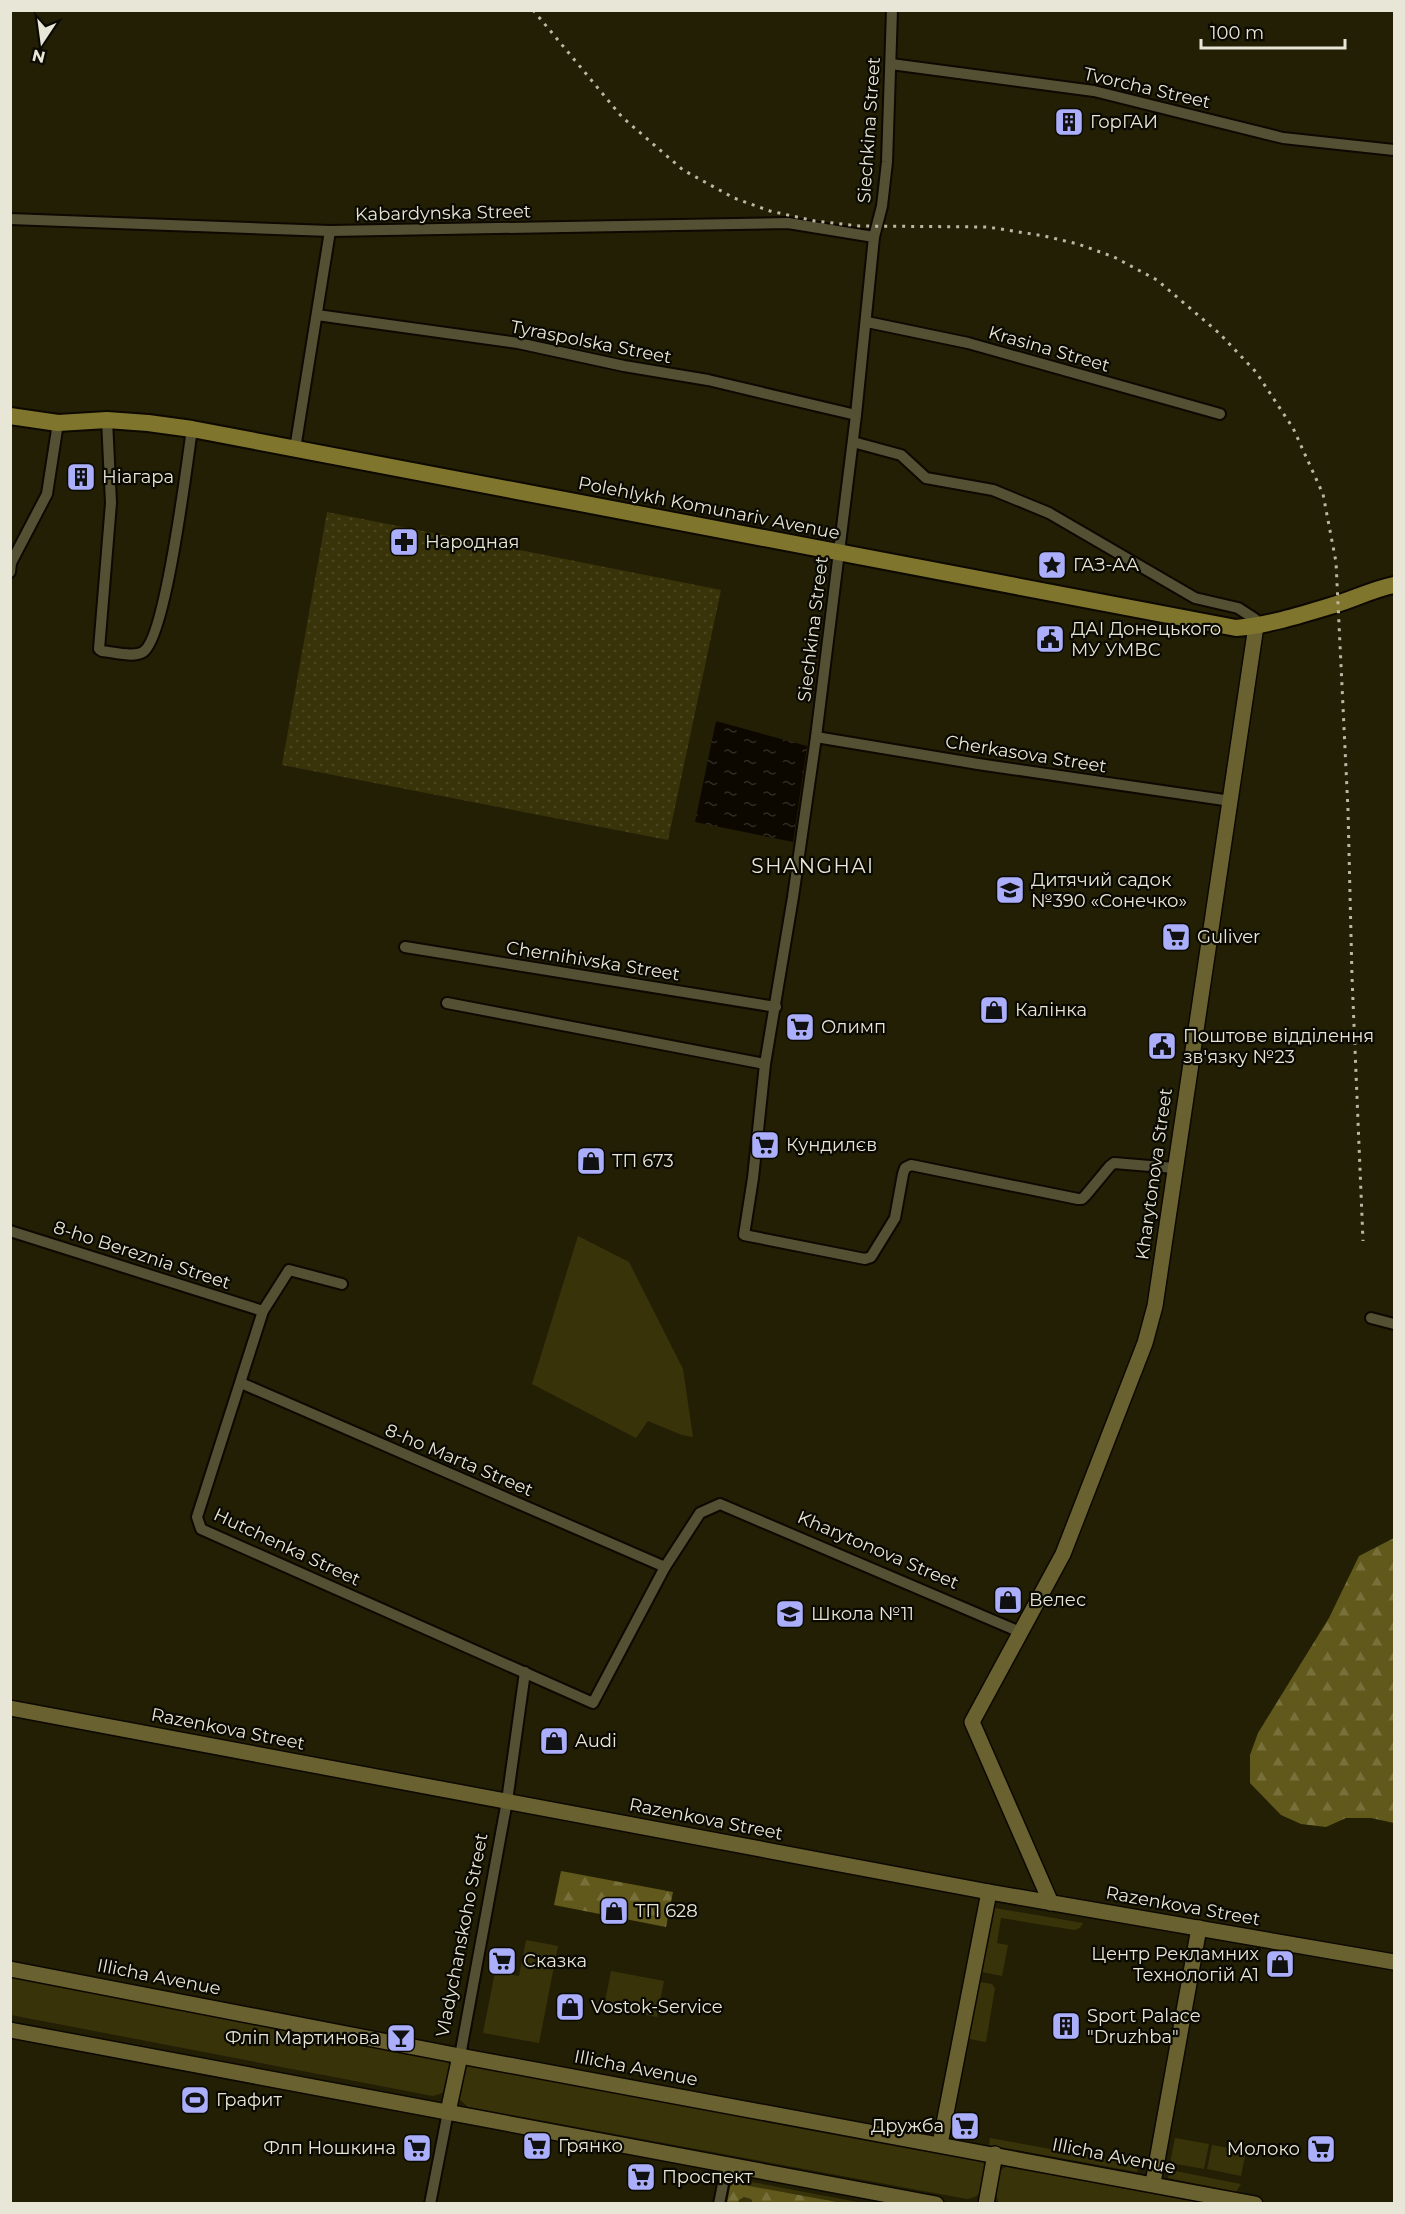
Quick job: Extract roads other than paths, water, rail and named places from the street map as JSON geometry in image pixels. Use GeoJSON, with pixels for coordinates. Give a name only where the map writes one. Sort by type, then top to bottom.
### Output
{"type":"FeatureCollection","features":[{"type":"Feature","properties":{"kind":"main road","name":"Polehlykh Komunariv Avenue"},"geometry":{"type":"LineString","coordinates":[[10,416],[58,423],[107,420],[192,429],[1236,628],[1256,626],[1337,604],[1380,588],[1395,585]]}},
{"type":"Feature","properties":{"kind":"street","name":"Siechkina Street"},"geometry":{"type":"LineString","coordinates":[[892,10],[887,162],[882,206],[874,237],[867,322],[816,737],[776,1007],[765,1064],[753,1178],[744,1235],[865,1258],[871,1257],[895,1218],[903,1174],[911,1165],[1078,1199],[1082,1199],[1114,1163],[1174,1168]]}},
{"type":"Feature","properties":{"kind":"street","name":"Tvorcha Street"},"geometry":{"type":"LineString","coordinates":[[891,64],[1094,91],[1283,138],[1395,150]]}},
{"type":"Feature","properties":{"kind":"street","name":"Kabardynska Street"},"geometry":{"type":"LineString","coordinates":[[10,219],[330,231],[789,223],[874,237]]}},
{"type":"Feature","properties":{"kind":"street"},"geometry":{"type":"LineString","coordinates":[[295,449],[330,231]]}},
{"type":"Feature","properties":{"kind":"street","name":"Tyraspolska Street"},"geometry":{"type":"LineString","coordinates":[[317,315],[518,343],[635,368],[708,380],[856,415]]}},
{"type":"Feature","properties":{"kind":"street","name":"Krasina Street"},"geometry":{"type":"LineString","coordinates":[[867,322],[968,343],[1220,414]]}},
{"type":"Feature","properties":{"kind":"street"},"geometry":{"type":"LineString","coordinates":[[107,420],[111,503],[99,649],[135,655],[142,653],[150,644],[169,583],[192,429]]}},
{"type":"Feature","properties":{"kind":"street"},"geometry":{"type":"LineString","coordinates":[[10,572],[11,563],[47,494],[58,423]]}},
{"type":"Feature","properties":{"kind":"street"},"geometry":{"type":"LineString","coordinates":[[853,442],[901,455],[926,478],[993,490],[1049,513],[1185,593],[1195,598],[1239,608],[1255,618],[1256,626]]}},
{"type":"Feature","properties":{"kind":"street","name":"Kharytonova Street"},"geometry":{"type":"LineString","coordinates":[[1051,1903],[972,1722],[1063,1554],[1145,1342],[1155,1306],[1256,626]]}},
{"type":"Feature","properties":{"kind":"street","name":"Cherkasova Street"},"geometry":{"type":"LineString","coordinates":[[816,737],[989,766],[1231,801]]}},
{"type":"Feature","properties":{"kind":"street","name":"Chernihivska Street"},"geometry":{"type":"LineString","coordinates":[[405,947],[776,1007]]}},
{"type":"Feature","properties":{"kind":"street"},"geometry":{"type":"LineString","coordinates":[[447,1003],[765,1064]]}},
{"type":"Feature","properties":{"kind":"street","name":"8-ho Bereznia Street"},"geometry":{"type":"LineString","coordinates":[[10,1231],[263,1311]]}},
{"type":"Feature","properties":{"kind":"street","name":"Hutchenka Street"},"geometry":{"type":"LineString","coordinates":[[342,1284],[289,1270],[263,1311],[197,1517],[201,1529],[593,1702],[665,1567]]}},
{"type":"Feature","properties":{"kind":"street"},"geometry":{"type":"LineString","coordinates":[[1371,1318],[1395,1324]]}},
{"type":"Feature","properties":{"kind":"street","name":"8-ho Marta Street"},"geometry":{"type":"LineString","coordinates":[[241,1383],[665,1567]]}},
{"type":"Feature","properties":{"kind":"street","name":"Kharytonova Street"},"geometry":{"type":"LineString","coordinates":[[665,1567],[700,1513],[720,1504],[1020,1632]]}},
{"type":"Feature","properties":{"kind":"street","name":"Vladychanskoho Street"},"geometry":{"type":"LineString","coordinates":[[430,2204],[507,1801],[525,1672]]}},
{"type":"Feature","properties":{"kind":"street","name":"Razenkova Street"},"geometry":{"type":"LineString","coordinates":[[10,1708],[989,1892],[1395,1962]]}},
{"type":"Feature","properties":{"kind":"street"},"geometry":{"type":"LineString","coordinates":[[940,2144],[989,1892]]}},
{"type":"Feature","properties":{"kind":"street"},"geometry":{"type":"LineString","coordinates":[[1153,2183],[1198,1928]]}},
{"type":"Feature","properties":{"kind":"street","name":"Illicha Avenue"},"geometry":{"type":"LineString","coordinates":[[10,1969],[1255,2204]]}},
{"type":"Feature","properties":{"kind":"street"},"geometry":{"type":"LineString","coordinates":[[10,2030],[936,2204]]}},
{"type":"Feature","properties":{"kind":"street"},"geometry":{"type":"LineString","coordinates":[[986,2204],[994,2154]]}},
{"type":"Feature","properties":{"kind":"street"},"geometry":{"type":"LineString","coordinates":[[719,2204],[727,2164]]}},
{"type":"Feature","properties":{"kind":"water"},"geometry":{"type":"Polygon","coordinates":[[[716,721],[807,746],[793,842],[695,822],[716,721]]]}},
{"type":"Feature","properties":{"kind":"railway"},"geometry":{"type":"LineString","coordinates":[[533,10],[622,117],[683,170],[734,198],[770,211],[815,221],[859,226],[988,227],[1078,244],[1114,257],[1157,280],[1219,333],[1256,372],[1293,428],[1323,494],[1336,562],[1348,810],[1352,977],[1363,1241]]}},
{"type":"Feature","properties":{"kind":"place","name":"ГорГАИ"},"geometry":{"type":"Point","coordinates":[1069,122]}},
{"type":"Feature","properties":{"kind":"place","name":"Ніагара"},"geometry":{"type":"Point","coordinates":[81,477]}},
{"type":"Feature","properties":{"kind":"place","name":"Народная"},"geometry":{"type":"Point","coordinates":[404,542]}},
{"type":"Feature","properties":{"kind":"place","name":"ГАЗ-АА"},"geometry":{"type":"Point","coordinates":[1052,565]}},
{"type":"Feature","properties":{"kind":"place","name":"ДАІ Донецького МУ УМВС"},"geometry":{"type":"Point","coordinates":[1050,639]}},
{"type":"Feature","properties":{"kind":"place","name":"Дитячий садок №390 «Сонечко»"},"geometry":{"type":"Point","coordinates":[1010,890]}},
{"type":"Feature","properties":{"kind":"place","name":"Guliver"},"geometry":{"type":"Point","coordinates":[1176,937]}},
{"type":"Feature","properties":{"kind":"place","name":"Калінка"},"geometry":{"type":"Point","coordinates":[994,1010]}},
{"type":"Feature","properties":{"kind":"place","name":"Олимп"},"geometry":{"type":"Point","coordinates":[800,1027]}},
{"type":"Feature","properties":{"kind":"place","name":"Поштове відділення зв'язку №23"},"geometry":{"type":"Point","coordinates":[1162,1046]}},
{"type":"Feature","properties":{"kind":"place","name":"Кундилєв"},"geometry":{"type":"Point","coordinates":[765,1145]}},
{"type":"Feature","properties":{"kind":"place","name":"ТП 673"},"geometry":{"type":"Point","coordinates":[591,1161]}},
{"type":"Feature","properties":{"kind":"place","name":"Велес"},"geometry":{"type":"Point","coordinates":[1008,1600]}},
{"type":"Feature","properties":{"kind":"place","name":"Школа №11"},"geometry":{"type":"Point","coordinates":[790,1614]}},
{"type":"Feature","properties":{"kind":"place","name":"Audi"},"geometry":{"type":"Point","coordinates":[554,1741]}},
{"type":"Feature","properties":{"kind":"place","name":"ТП 628"},"geometry":{"type":"Point","coordinates":[614,1911]}},
{"type":"Feature","properties":{"kind":"place","name":"Сказка"},"geometry":{"type":"Point","coordinates":[502,1961]}},
{"type":"Feature","properties":{"kind":"place","name":"Центр Рекламних Технологій А1"},"geometry":{"type":"Point","coordinates":[1280,1964]}},
{"type":"Feature","properties":{"kind":"place","name":"Vostok-Service"},"geometry":{"type":"Point","coordinates":[570,2007]}},
{"type":"Feature","properties":{"kind":"place","name":"Sport Palace \"Druzhba\""},"geometry":{"type":"Point","coordinates":[1066,2026]}},
{"type":"Feature","properties":{"kind":"place","name":"Фліп Мартинова"},"geometry":{"type":"Point","coordinates":[401,2038]}},
{"type":"Feature","properties":{"kind":"place","name":"Графит"},"geometry":{"type":"Point","coordinates":[195,2100]}},
{"type":"Feature","properties":{"kind":"place","name":"Дружба"},"geometry":{"type":"Point","coordinates":[965,2126]}},
{"type":"Feature","properties":{"kind":"place","name":"Грянко"},"geometry":{"type":"Point","coordinates":[537,2146]}},
{"type":"Feature","properties":{"kind":"place","name":"Флп Ношкина"},"geometry":{"type":"Point","coordinates":[417,2148]}},
{"type":"Feature","properties":{"kind":"place","name":"Молоко"},"geometry":{"type":"Point","coordinates":[1321,2149]}},
{"type":"Feature","properties":{"kind":"place","name":"Проспект"},"geometry":{"type":"Point","coordinates":[641,2177]}},
{"type":"Feature","properties":{"kind":"district","name":"SHANGHAI"},"geometry":{"type":"Point","coordinates":[813,866]}}]}
